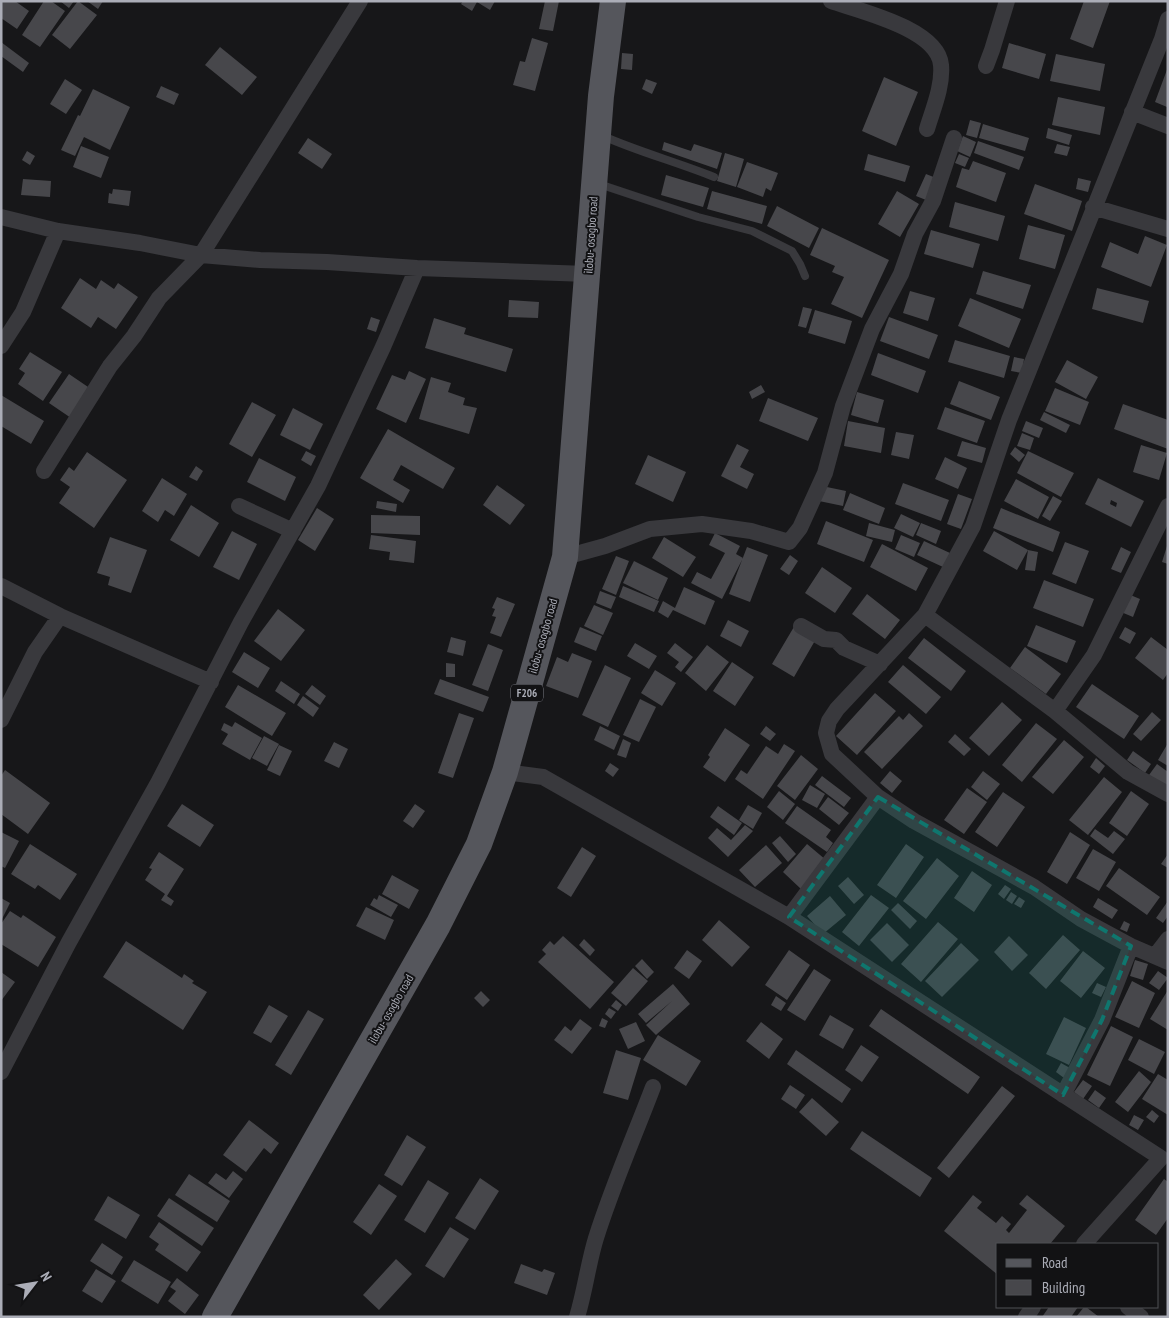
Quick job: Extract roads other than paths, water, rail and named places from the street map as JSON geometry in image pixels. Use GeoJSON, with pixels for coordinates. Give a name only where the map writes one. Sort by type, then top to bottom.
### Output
{"type":"FeatureCollection","features":[{"type":"Feature","properties":{"kind":"main road","name":"ilobu- osogbo road"},"geometry":{"type":"LineString","coordinates":[[217,1316],[438,925],[479,844],[505,772],[565,557],[601,96],[613,1]]}},
{"type":"Feature","properties":{"kind":"street"},"geometry":{"type":"LineString","coordinates":[[44,470],[110,366],[134,336],[159,298],[201,255],[360,1]]}},
{"type":"Feature","properties":{"kind":"street"},"geometry":{"type":"LineString","coordinates":[[832,1],[906,27],[929,42],[938,54],[941,63],[941,78],[927,129]]}},
{"type":"Feature","properties":{"kind":"street"},"geometry":{"type":"LineString","coordinates":[[986,66],[1007,1]]}},
{"type":"Feature","properties":{"kind":"street"},"geometry":{"type":"LineString","coordinates":[[1168,19],[1162,40],[1093,207],[1009,420],[972,526],[925,615],[837,709],[829,721],[826,733],[832,754],[878,797],[914,821],[1034,887],[1081,920],[1131,946],[1162,959],[1168,939]]}},
{"type":"Feature","properties":{"kind":"street"},"geometry":{"type":"LineString","coordinates":[[1132,112],[1168,126]]}},
{"type":"Feature","properties":{"kind":"street"},"geometry":{"type":"LineString","coordinates":[[565,557],[604,546],[650,529],[702,524],[751,531],[789,542],[800,528],[825,474],[843,406],[872,328],[901,274],[915,234],[934,201],[954,138]]}},
{"type":"Feature","properties":{"kind":"street"},"geometry":{"type":"LineString","coordinates":[[1093,207],[1168,229]]}},
{"type":"Feature","properties":{"kind":"street"},"geometry":{"type":"LineString","coordinates":[[1,217],[58,232],[140,243],[201,255],[417,268],[588,274]]}},
{"type":"Feature","properties":{"kind":"street"},"geometry":{"type":"LineString","coordinates":[[1,346],[23,312],[58,232]]}},
{"type":"Feature","properties":{"kind":"street"},"geometry":{"type":"LineString","coordinates":[[1,1072],[69,942],[158,783],[241,622],[318,486],[383,347],[417,268]]}},
{"type":"Feature","properties":{"kind":"street"},"geometry":{"type":"LineString","coordinates":[[239,506],[293,531]]}},
{"type":"Feature","properties":{"kind":"street"},"geometry":{"type":"LineString","coordinates":[[1055,711],[1094,655],[1168,506]]}},
{"type":"Feature","properties":{"kind":"street"},"geometry":{"type":"LineString","coordinates":[[1,586],[60,616],[211,682]]}},
{"type":"Feature","properties":{"kind":"street"},"geometry":{"type":"LineString","coordinates":[[925,615],[1055,711],[1128,772],[1168,794]]}},
{"type":"Feature","properties":{"kind":"street"},"geometry":{"type":"LineString","coordinates":[[1,720],[35,652],[60,616]]}},
{"type":"Feature","properties":{"kind":"street"},"geometry":{"type":"LineString","coordinates":[[801,626],[824,639],[836,640],[844,648],[880,664]]}},
{"type":"Feature","properties":{"kind":"street"},"geometry":{"type":"LineString","coordinates":[[505,772],[543,777],[789,917],[1164,1160],[1085,1243]]}},
{"type":"Feature","properties":{"kind":"street"},"geometry":{"type":"LineString","coordinates":[[789,917],[878,797]]}},
{"type":"Feature","properties":{"kind":"street"},"geometry":{"type":"LineString","coordinates":[[1063,1095],[1102,1020],[1131,946]]}},
{"type":"Feature","properties":{"kind":"street"},"geometry":{"type":"LineString","coordinates":[[577,1317],[596,1240],[609,1200],[654,1087]]}},
{"type":"Feature","properties":{"kind":"street"},"geometry":{"type":"LineString","coordinates":[[1129,1308],[1141,1317]]}},
{"type":"Feature","properties":{"kind":"lane"},"geometry":{"type":"LineString","coordinates":[[598,134],[628,147],[714,176]]}},
{"type":"Feature","properties":{"kind":"lane"},"geometry":{"type":"LineString","coordinates":[[595,183],[698,217],[752,231],[792,252],[800,264],[804,276]]}}]}
